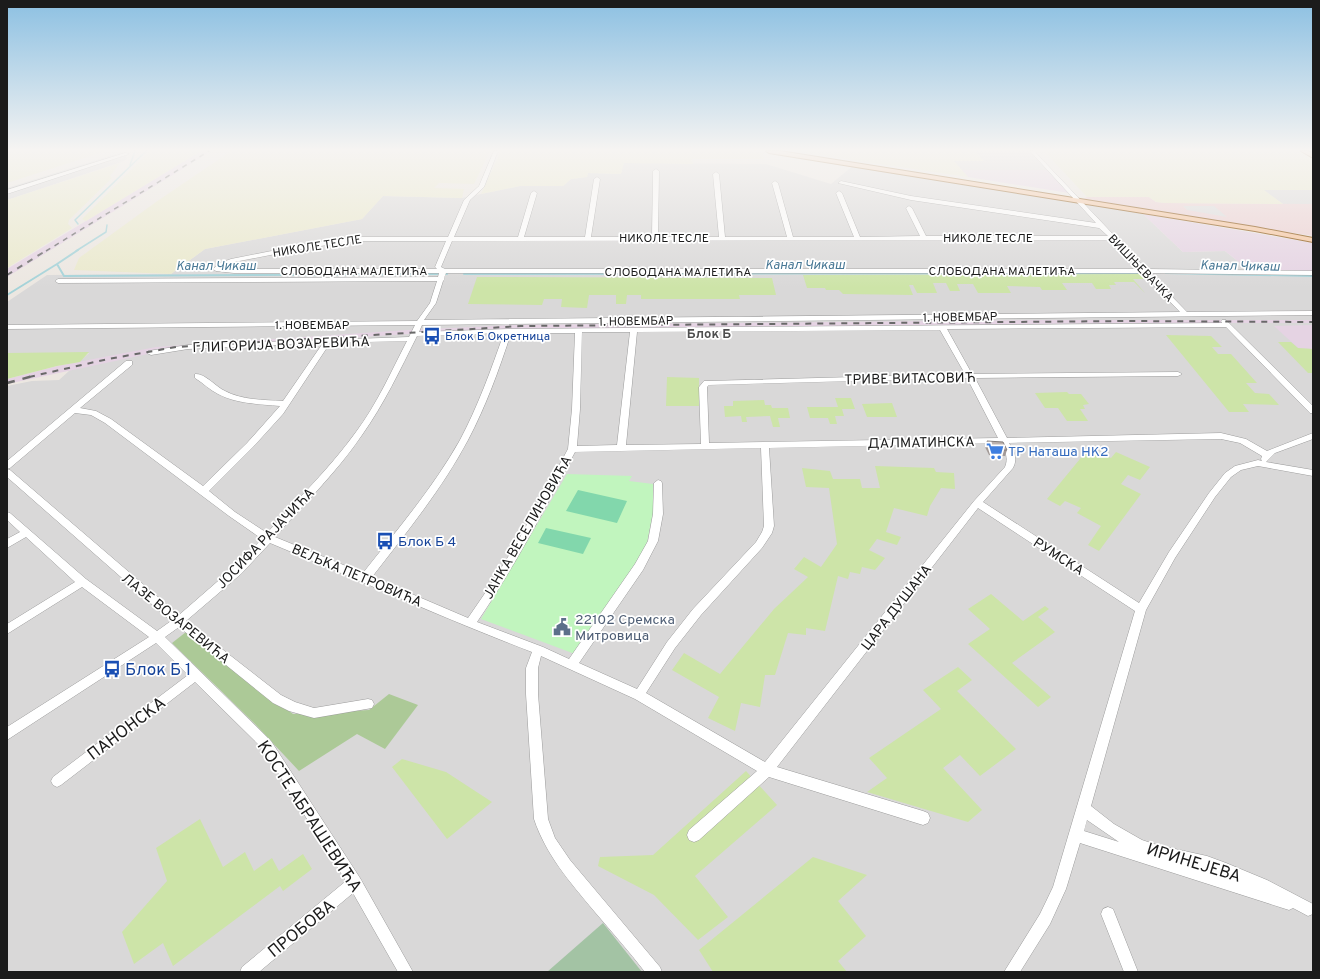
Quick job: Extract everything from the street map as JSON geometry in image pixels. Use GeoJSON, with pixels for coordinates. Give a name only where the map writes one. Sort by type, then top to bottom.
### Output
{"type":"FeatureCollection","features":[{"type":"Feature","properties":{"kind":"main road"},"geometry":{"type":"LineString","coordinates":[[1052,197],[1313,239]]}},
{"type":"Feature","properties":{"kind":"street"},"geometry":{"type":"LineString","coordinates":[[450,238],[470,197]]}},
{"type":"Feature","properties":{"kind":"street"},"geometry":{"type":"LineString","coordinates":[[521,238],[533,197]]}},
{"type":"Feature","properties":{"kind":"street"},"geometry":{"type":"LineString","coordinates":[[588,238],[595,197]]}},
{"type":"Feature","properties":{"kind":"street"},"geometry":{"type":"LineString","coordinates":[[655,238],[656,197]]}},
{"type":"Feature","properties":{"kind":"street"},"geometry":{"type":"LineString","coordinates":[[718,197],[722,238]]}},
{"type":"Feature","properties":{"kind":"street"},"geometry":{"type":"LineString","coordinates":[[779,197],[790,238]]}},
{"type":"Feature","properties":{"kind":"street"},"geometry":{"type":"LineString","coordinates":[[841,197],[858,238]]}},
{"type":"Feature","properties":{"kind":"street"},"geometry":{"type":"LineString","coordinates":[[905,197],[1101,226]]}},
{"type":"Feature","properties":{"kind":"street","name":"ВИШЊЕВАЧКА"},"geometry":{"type":"LineString","coordinates":[[1075,197],[1112,238],[1146,271],[1186,315]]}},
{"type":"Feature","properties":{"kind":"street"},"geometry":{"type":"LineString","coordinates":[[909,208],[924,238]]}},
{"type":"Feature","properties":{"kind":"street","name":"ЈОСИФА РАЈАЧИЋА"},"geometry":{"type":"LineString","coordinates":[[7,734],[179,622],[237,571],[336,463],[359,434],[387,389],[419,324],[433,303],[442,275],[438,267],[450,238]]}},
{"type":"Feature","properties":{"kind":"street","name":"НИКОЛЕ ТЕСЛЕ"},"geometry":{"type":"LineString","coordinates":[[219,266],[234,260],[347,239],[1112,238]]}},
{"type":"Feature","properties":{"kind":"street","name":"СЛОБОДАНА МАЛЕТИЋА"},"geometry":{"type":"LineString","coordinates":[[219,266],[216,269],[234,271],[442,275]]}},
{"type":"Feature","properties":{"kind":"street","name":"СЛОБОДАНА МАЛЕТИЋА"},"geometry":{"type":"LineString","coordinates":[[58,281],[442,275],[1146,271],[1313,273]]}},
{"type":"Feature","properties":{"kind":"street","name":"1. НОВЕМБАР"},"geometry":{"type":"LineString","coordinates":[[7,327],[419,324],[1313,313]]}},
{"type":"Feature","properties":{"kind":"street"},"geometry":{"type":"LineString","coordinates":[[1217,315],[1313,411]]}},
{"type":"Feature","properties":{"kind":"street","name":"1. НОВЕМБАР"},"geometry":{"type":"LineString","coordinates":[[413,336],[508,331],[1228,325]]}},
{"type":"Feature","properties":{"kind":"street"},"geometry":{"type":"LineString","coordinates":[[942,327],[1004,441]]}},
{"type":"Feature","properties":{"kind":"street"},"geometry":{"type":"LineString","coordinates":[[621,448],[634,330]]}},
{"type":"Feature","properties":{"kind":"street"},"geometry":{"type":"LineString","coordinates":[[365,578],[427,497],[455,455],[485,395],[508,331]]}},
{"type":"Feature","properties":{"kind":"street","name":"ЈАНКА ВЕСЕЛИНОВИЋА"},"geometry":{"type":"LineString","coordinates":[[470,624],[496,586],[523,541],[572,449],[576,409],[579,331]]}},
{"type":"Feature","properties":{"kind":"street","name":"ГЛИГОРИЈА ВОЗАРЕВИЋА"},"geometry":{"type":"LineString","coordinates":[[151,353],[188,347],[413,336]]}},
{"type":"Feature","properties":{"kind":"street"},"geometry":{"type":"LineString","coordinates":[[203,491],[250,445],[286,404],[328,341]]}},
{"type":"Feature","properties":{"kind":"street"},"geometry":{"type":"LineString","coordinates":[[7,466],[130,363]]}},
{"type":"Feature","properties":{"kind":"street","name":"ТРИВЕ ВИТАСОВИЋ"},"geometry":{"type":"LineString","coordinates":[[704,446],[702,387],[707,383],[970,376],[1178,374]]}},
{"type":"Feature","properties":{"kind":"street"},"geometry":{"type":"LineString","coordinates":[[198,376],[221,392],[235,397],[249,401],[286,404]]}},
{"type":"Feature","properties":{"kind":"street","name":"ВЕЉКА ПЕТРОВИЋА"},"geometry":{"type":"LineString","coordinates":[[75,410],[93,413],[108,421],[232,514],[268,538],[470,624],[540,650],[639,695],[767,770],[923,818]]}},
{"type":"Feature","properties":{"kind":"street","name":"ДАЛМАТИНСКА"},"geometry":{"type":"LineString","coordinates":[[572,449],[1221,436],[1243,441],[1266,459]]}},
{"type":"Feature","properties":{"kind":"street"},"geometry":{"type":"LineString","coordinates":[[1011,972],[1045,919],[1060,889],[1141,610],[1194,520],[1228,475],[1238,468],[1266,459],[1313,436]]}},
{"type":"Feature","properties":{"kind":"street","name":"ЦАРА ДУШАНА"},"geometry":{"type":"LineString","coordinates":[[694,835],[767,770],[976,503],[1008,468],[1012,461],[1011,454],[1004,441]]}},
{"type":"Feature","properties":{"kind":"street"},"geometry":{"type":"LineString","coordinates":[[639,695],[671,645],[697,612],[759,545],[767,533],[770,510],[765,445]]}},
{"type":"Feature","properties":{"kind":"street"},"geometry":{"type":"LineString","coordinates":[[1266,459],[1313,473]]}},
{"type":"Feature","properties":{"kind":"street","name":"ЛАЗЕ ВОЗАРЕВИЋА"},"geometry":{"type":"LineString","coordinates":[[7,472],[179,622],[277,699],[293,707],[314,713],[368,704]]}},
{"type":"Feature","properties":{"kind":"street"},"geometry":{"type":"LineString","coordinates":[[572,664],[639,567],[650,546],[658,514],[658,483]]}},
{"type":"Feature","properties":{"kind":"street","name":"РУМСКА"},"geometry":{"type":"LineString","coordinates":[[976,503],[1141,610]]}},
{"type":"Feature","properties":{"kind":"street","name":"ЛАЗЕ ВОЗАРЕВИЋА"},"geometry":{"type":"LineString","coordinates":[[7,515],[82,582],[157,637],[196,675]]}},
{"type":"Feature","properties":{"kind":"street"},"geometry":{"type":"LineString","coordinates":[[7,544],[26,533]]}},
{"type":"Feature","properties":{"kind":"street"},"geometry":{"type":"LineString","coordinates":[[7,630],[82,582]]}},
{"type":"Feature","properties":{"kind":"street"},"geometry":{"type":"LineString","coordinates":[[540,650],[534,659],[532,668],[532,694],[541,819],[544,831],[548,841],[578,882],[655,972]]}},
{"type":"Feature","properties":{"kind":"street","name":"ПАНОНСКА"},"geometry":{"type":"LineString","coordinates":[[57,781],[196,675]]}},
{"type":"Feature","properties":{"kind":"street","name":"КОСТЕ АБРАШЕВИЋА"},"geometry":{"type":"LineString","coordinates":[[196,675],[267,745],[355,883],[406,972]]}},
{"type":"Feature","properties":{"kind":"street","name":"ИРИНЕЈЕВА"},"geometry":{"type":"LineString","coordinates":[[1084,809],[1102,824],[1135,844],[1157,852],[1193,859],[1233,872],[1272,889],[1311,910]]}},
{"type":"Feature","properties":{"kind":"street","name":"ИРИНЕЈЕВА"},"geometry":{"type":"LineString","coordinates":[[1076,835],[1311,910]]}},
{"type":"Feature","properties":{"kind":"street","name":"ПРОБОВА"},"geometry":{"type":"LineString","coordinates":[[247,972],[355,883]]}},
{"type":"Feature","properties":{"kind":"street"},"geometry":{"type":"LineString","coordinates":[[1108,914],[1132,972]]}},
{"type":"Feature","properties":{"kind":"shaded area"},"geometry":{"type":"Polygon","coordinates":[[[7,197],[17,197],[7,200],[7,197]]]}},
{"type":"Feature","properties":{"kind":"shaded area"},"geometry":{"type":"Polygon","coordinates":[[[126,197],[138,197],[7,277],[7,269],[126,197]]]}},
{"type":"Feature","properties":{"kind":"shaded area"},"geometry":{"type":"Polygon","coordinates":[[[382,197],[462,198],[468,197],[1057,197],[1143,214],[1183,252],[1225,251],[1254,274],[1313,276],[1313,972],[7,972],[7,386],[32,381],[59,380],[89,353],[7,353],[7,302],[47,275],[171,274],[205,249],[362,219],[382,197]]]}},
{"type":"Feature","properties":{"kind":"shaded area"},"geometry":{"type":"Polygon","coordinates":[[[1087,197],[1149,197],[1156,202],[1166,203],[1313,204],[1313,236],[1082,200],[1087,197]]]}},
{"type":"Feature","properties":{"kind":"shaded area"},"geometry":{"type":"Polygon","coordinates":[[[1273,197],[1313,197],[1313,204],[1283,204],[1273,197]]]}},
{"type":"Feature","properties":{"kind":"shaded area"},"geometry":{"type":"Polygon","coordinates":[[[1183,206],[1214,206],[1227,217],[1187,210],[1183,206]]]}},
{"type":"Feature","properties":{"kind":"shaded area"},"geometry":{"type":"Polygon","coordinates":[[[1143,214],[1313,243],[1313,276],[1254,274],[1225,251],[1183,252],[1143,214]]]}},
{"type":"Feature","properties":{"kind":"shaded area"},"geometry":{"type":"Polygon","coordinates":[[[1048,320],[1313,320],[1313,323],[1125,323],[493,329],[176,348],[7,384],[7,379],[57,366],[156,347],[408,330],[517,325],[1048,320]]]}},
{"type":"Feature","properties":{"kind":"shaded area"},"geometry":{"type":"Polygon","coordinates":[[[1313,325],[1313,349],[1298,348],[1274,326],[1313,325]]]}},
{"type":"Feature","properties":{"kind":"green space"},"geometry":{"type":"Polygon","coordinates":[[[17,197],[93,197],[69,220],[68,224],[72,228],[7,268],[7,200],[17,197]]]}},
{"type":"Feature","properties":{"kind":"green space"},"geometry":{"type":"Polygon","coordinates":[[[104,197],[126,197],[86,221],[82,219],[104,197]]]}},
{"type":"Feature","properties":{"kind":"green space"},"geometry":{"type":"Polygon","coordinates":[[[164,197],[382,197],[362,219],[205,249],[171,274],[74,270],[79,258],[164,197]]]}},
{"type":"Feature","properties":{"kind":"green space"},"geometry":{"type":"Polygon","coordinates":[[[410,197],[462,197],[462,198],[410,197]]]}},
{"type":"Feature","properties":{"kind":"green space"},"geometry":{"type":"Polygon","coordinates":[[[1087,197],[1273,197],[1283,204],[1166,203],[1156,202],[1149,197],[1087,197]]]}},
{"type":"Feature","properties":{"kind":"green space"},"geometry":{"type":"Polygon","coordinates":[[[1143,274],[1147,279],[1133,279],[1145,293],[1134,282],[1114,282],[1116,285],[1109,285],[1111,289],[1096,289],[1092,283],[1062,283],[1067,290],[1042,290],[1040,287],[1007,286],[1011,293],[978,293],[973,284],[957,284],[960,291],[950,291],[946,283],[933,283],[937,293],[917,293],[913,285],[909,285],[913,295],[843,294],[839,290],[807,288],[803,275],[1143,274]]]}},
{"type":"Feature","properties":{"kind":"green space"},"geometry":{"type":"Polygon","coordinates":[[[477,277],[772,278],[776,295],[739,295],[740,299],[641,299],[641,295],[627,295],[626,304],[616,304],[616,295],[589,295],[587,308],[561,307],[562,299],[544,299],[542,305],[468,304],[477,277]]]}},
{"type":"Feature","properties":{"kind":"green space"},"geometry":{"type":"Polygon","coordinates":[[[1166,335],[1211,336],[1222,347],[1212,347],[1218,354],[1231,354],[1257,383],[1246,383],[1255,393],[1269,394],[1279,405],[1243,404],[1249,412],[1229,412],[1166,335]]]}},
{"type":"Feature","properties":{"kind":"green space"},"geometry":{"type":"Polygon","coordinates":[[[1278,342],[1291,342],[1298,348],[1313,349],[1313,373],[1308,373],[1278,342]]]}},
{"type":"Feature","properties":{"kind":"green space"},"geometry":{"type":"Polygon","coordinates":[[[89,352],[80,362],[57,366],[7,379],[7,353],[89,352]]]}},
{"type":"Feature","properties":{"kind":"green space"},"geometry":{"type":"Polygon","coordinates":[[[667,377],[699,378],[699,406],[666,406],[667,377]]]}},
{"type":"Feature","properties":{"kind":"green space"},"geometry":{"type":"Polygon","coordinates":[[[1067,392],[1069,394],[1081,394],[1089,404],[1083,405],[1085,409],[1080,409],[1088,421],[1067,421],[1058,408],[1045,408],[1035,393],[1067,392]]]}},
{"type":"Feature","properties":{"kind":"green space"},"geometry":{"type":"Polygon","coordinates":[[[835,398],[851,398],[855,409],[842,409],[844,416],[835,416],[837,424],[830,424],[828,418],[810,418],[807,407],[838,407],[835,398]]]}},
{"type":"Feature","properties":{"kind":"green space"},"geometry":{"type":"Polygon","coordinates":[[[764,400],[765,405],[771,405],[772,408],[788,408],[790,418],[778,418],[780,427],[773,427],[770,416],[746,417],[747,422],[742,422],[741,416],[725,417],[724,406],[733,406],[733,401],[764,400]]]}},
{"type":"Feature","properties":{"kind":"green space"},"geometry":{"type":"Polygon","coordinates":[[[892,403],[897,417],[867,417],[862,404],[892,403]]]}},
{"type":"Feature","properties":{"kind":"green space"},"geometry":{"type":"Polygon","coordinates":[[[1089,448],[1111,458],[1116,452],[1150,467],[1140,480],[1128,475],[1121,484],[1141,494],[1099,551],[1088,545],[1101,526],[1077,513],[1081,508],[1065,501],[1060,506],[1047,499],[1089,448]]]}},
{"type":"Feature","properties":{"kind":"green space"},"geometry":{"type":"Polygon","coordinates":[[[875,466],[934,468],[936,472],[954,473],[955,489],[941,488],[930,506],[927,516],[894,508],[886,532],[901,537],[897,545],[877,539],[869,550],[885,558],[875,570],[862,567],[860,574],[850,572],[848,579],[838,576],[825,631],[806,628],[806,635],[788,633],[775,675],[765,675],[760,707],[741,703],[735,731],[708,718],[719,697],[672,670],[684,653],[720,674],[774,609],[808,577],[794,569],[804,557],[821,567],[837,544],[829,488],[806,487],[802,468],[830,471],[833,479],[860,479],[862,488],[880,488],[875,466]]]}},
{"type":"Feature","properties":{"kind":"green space"},"geometry":{"type":"Polygon","coordinates":[[[567,474],[632,476],[629,481],[653,484],[653,513],[647,543],[632,572],[575,654],[481,619],[567,474]]]}},
{"type":"Feature","properties":{"kind":"green space"},"geometry":{"type":"Polygon","coordinates":[[[578,490],[627,501],[617,523],[566,511],[578,490]]]}},
{"type":"Feature","properties":{"kind":"green space"},"geometry":{"type":"Polygon","coordinates":[[[546,528],[591,538],[583,554],[538,543],[546,528]]]}},
{"type":"Feature","properties":{"kind":"green space"},"geometry":{"type":"Polygon","coordinates":[[[991,594],[1023,621],[1045,606],[1049,609],[1038,617],[1055,632],[1012,663],[1051,697],[1038,707],[968,644],[990,629],[968,609],[991,594]]]}},
{"type":"Feature","properties":{"kind":"green space"},"geometry":{"type":"Polygon","coordinates":[[[186,632],[293,714],[369,710],[389,694],[418,705],[385,749],[357,734],[299,771],[255,724],[172,643],[186,632]]]}},
{"type":"Feature","properties":{"kind":"green space"},"geometry":{"type":"Polygon","coordinates":[[[958,667],[972,680],[957,691],[1016,749],[980,776],[960,755],[943,768],[982,810],[968,822],[867,792],[887,778],[869,758],[941,709],[923,690],[958,667]]]}},
{"type":"Feature","properties":{"kind":"green space"},"geometry":{"type":"Polygon","coordinates":[[[402,759],[446,772],[492,802],[447,839],[392,767],[402,759]]]}},
{"type":"Feature","properties":{"kind":"green space"},"geometry":{"type":"Polygon","coordinates":[[[746,771],[777,805],[695,876],[728,917],[698,940],[654,895],[598,866],[600,857],[653,855],[746,771]]]}},
{"type":"Feature","properties":{"kind":"green space"},"geometry":{"type":"Polygon","coordinates":[[[200,819],[223,867],[245,852],[254,871],[272,858],[279,871],[303,854],[312,869],[283,891],[280,886],[173,966],[163,943],[134,964],[122,932],[167,881],[156,848],[200,819]]]}},
{"type":"Feature","properties":{"kind":"green space"},"geometry":{"type":"Polygon","coordinates":[[[813,857],[867,875],[838,901],[866,936],[838,961],[847,972],[713,972],[699,950],[813,857]]]}},
{"type":"Feature","properties":{"kind":"green space"},"geometry":{"type":"Polygon","coordinates":[[[603,923],[642,972],[547,972],[603,923]]]}},
{"type":"Feature","properties":{"kind":"building"},"geometry":{"type":"Polygon","coordinates":[[[987,441],[1003,442],[1007,450],[991,450],[987,441]]]}},
{"type":"Feature","properties":{"kind":"waterway","name":"Канал Чикаш"},"geometry":{"type":"LineString","coordinates":[[78,224],[75,220],[99,197]]}},
{"type":"Feature","properties":{"kind":"waterway","name":"Канал Чикаш"},"geometry":{"type":"LineString","coordinates":[[76,251],[106,232],[107,225]]}},
{"type":"Feature","properties":{"kind":"waterway","name":"Канал Чикаш"},"geometry":{"type":"LineString","coordinates":[[57,264],[78,250]]}},
{"type":"Feature","properties":{"kind":"waterway"},"geometry":{"type":"LineString","coordinates":[[7,295],[57,264]]}},
{"type":"Feature","properties":{"kind":"waterway","name":"Канал Чикаш"},"geometry":{"type":"LineString","coordinates":[[57,264],[64,276],[447,274]]}},
{"type":"Feature","properties":{"kind":"waterway","name":"Канал Чикаш"},"geometry":{"type":"LineString","coordinates":[[464,274],[1145,273]]}},
{"type":"Feature","properties":{"kind":"waterway","name":"Канал Чикаш"},"geometry":{"type":"LineString","coordinates":[[1166,273],[1313,276]]}},
{"type":"Feature","properties":{"kind":"railway"},"geometry":{"type":"LineString","coordinates":[[46,251],[135,197]]}},
{"type":"Feature","properties":{"kind":"railway"},"geometry":{"type":"LineString","coordinates":[[7,275],[47,250]]}},
{"type":"Feature","properties":{"kind":"railway"},"geometry":{"type":"LineString","coordinates":[[31,377],[108,359],[176,347],[521,326],[1129,321],[1313,322]]}},
{"type":"Feature","properties":{"kind":"railway"},"geometry":{"type":"LineString","coordinates":[[7,383],[31,377]]}},
{"type":"Feature","properties":{"kind":"place","name":"Блок Б Окретница"},"geometry":{"type":"Point","coordinates":[432,336]}},
{"type":"Feature","properties":{"kind":"place","name":"ТР Наташа НК2"},"geometry":{"type":"Point","coordinates":[995,451]}},
{"type":"Feature","properties":{"kind":"place","name":"Блок Б 4"},"geometry":{"type":"Point","coordinates":[385,541]}},
{"type":"Feature","properties":{"kind":"place","name":"22102 Сремска Митровица"},"geometry":{"type":"Point","coordinates":[562,627]}},
{"type":"Feature","properties":{"kind":"place","name":"Блок Б 1"},"geometry":{"type":"Point","coordinates":[112,669]}},
{"type":"Feature","properties":{"kind":"district","name":"Блок Б"},"geometry":{"type":"Point","coordinates":[709,333]}}]}
